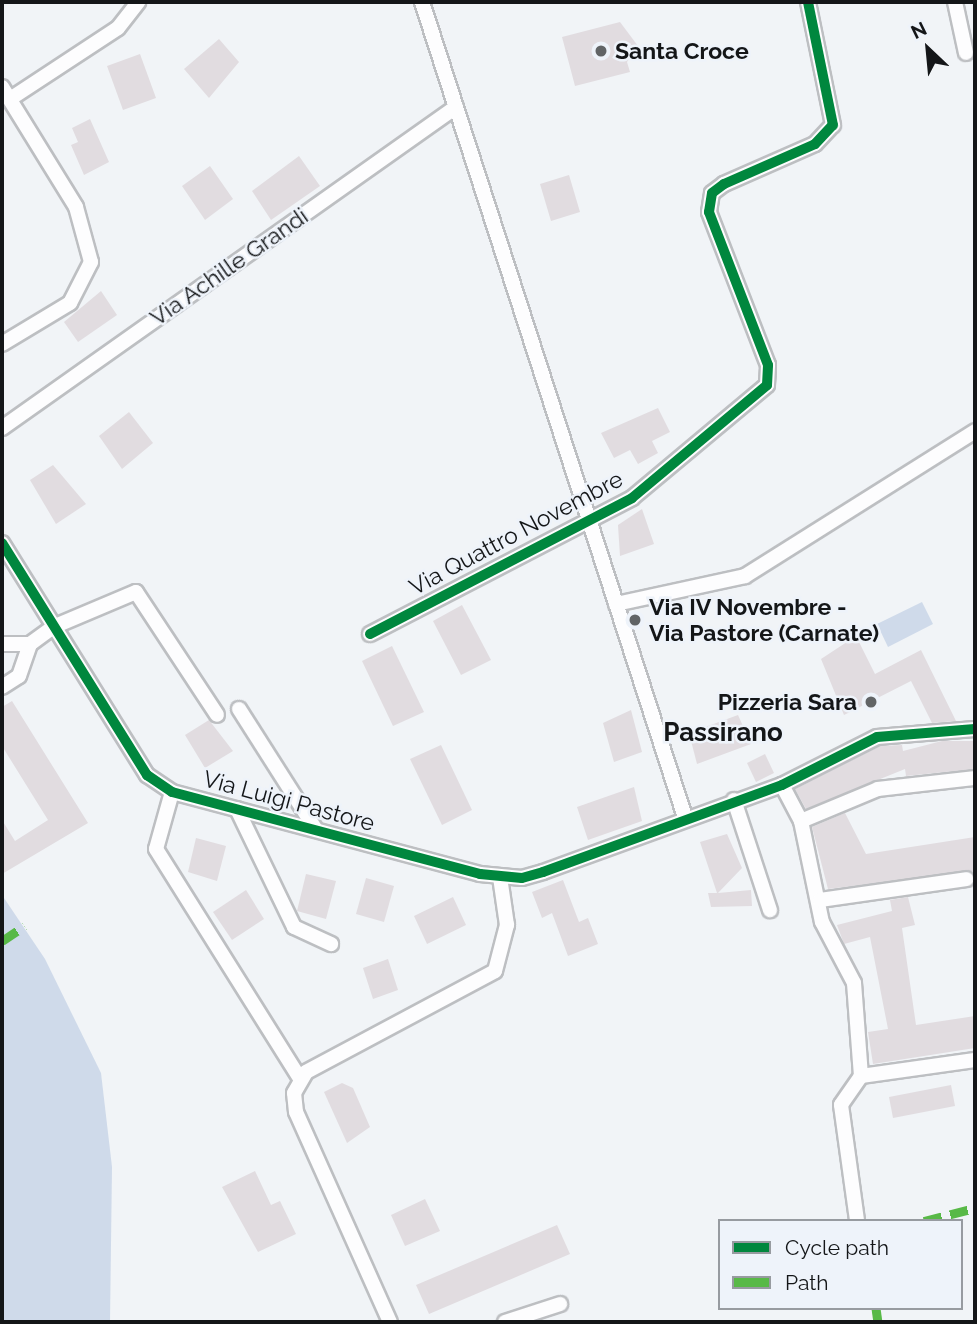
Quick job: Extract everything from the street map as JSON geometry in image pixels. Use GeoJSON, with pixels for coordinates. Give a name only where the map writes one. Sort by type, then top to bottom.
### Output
{"type":"FeatureCollection","features":[{"type":"Feature","properties":{"kind":"street"},"geometry":{"type":"LineString","coordinates":[[2,344],[70,303],[91,262],[76,207],[6,93],[118,28],[138,2]]}},
{"type":"Feature","properties":{"kind":"street","name":"Via Quattro Novembre"},"geometry":{"type":"LineString","coordinates":[[422,2],[685,817]]}},
{"type":"Feature","properties":{"kind":"street","name":"Via Quattro Novembre"},"geometry":{"type":"LineString","coordinates":[[370,634],[632,498],[767,385],[768,365],[709,212],[712,193],[724,184],[815,144],[833,125],[808,2]]}},
{"type":"Feature","properties":{"kind":"street"},"geometry":{"type":"LineString","coordinates":[[955,2],[965,53]]}},
{"type":"Feature","properties":{"kind":"street","name":"Via Achille Grandi"},"geometry":{"type":"LineString","coordinates":[[2,428],[456,107]]}},
{"type":"Feature","properties":{"kind":"street"},"geometry":{"type":"LineString","coordinates":[[616,604],[745,576],[975,431]]}},
{"type":"Feature","properties":{"kind":"street","name":"Via Luigi Pastore"},"geometry":{"type":"LineString","coordinates":[[2,543],[130,756],[172,792],[500,877],[543,872],[685,817],[782,785],[877,737],[975,729]]}},
{"type":"Feature","properties":{"kind":"street"},"geometry":{"type":"LineString","coordinates":[[2,687],[19,676],[30,644],[52,627],[136,592],[217,715]]}},
{"type":"Feature","properties":{"kind":"street"},"geometry":{"type":"LineString","coordinates":[[2,645],[30,644]]}},
{"type":"Feature","properties":{"kind":"street"},"geometry":{"type":"LineString","coordinates":[[239,709],[316,830]]}},
{"type":"Feature","properties":{"kind":"street"},"geometry":{"type":"LineString","coordinates":[[801,821],[878,789],[975,778]]}},
{"type":"Feature","properties":{"kind":"street"},"geometry":{"type":"LineString","coordinates":[[782,785],[801,821],[820,900],[822,922],[854,983],[861,1076],[841,1105],[858,1219]]}},
{"type":"Feature","properties":{"kind":"street"},"geometry":{"type":"LineString","coordinates":[[172,792],[156,849],[299,1077],[296,1112],[390,1322]]}},
{"type":"Feature","properties":{"kind":"street"},"geometry":{"type":"LineString","coordinates":[[734,800],[770,909]]}},
{"type":"Feature","properties":{"kind":"street"},"geometry":{"type":"LineString","coordinates":[[237,809],[295,927],[331,944]]}},
{"type":"Feature","properties":{"kind":"street"},"geometry":{"type":"LineString","coordinates":[[299,1077],[495,971],[507,925],[500,877]]}},
{"type":"Feature","properties":{"kind":"street"},"geometry":{"type":"LineString","coordinates":[[820,900],[967,879]]}},
{"type":"Feature","properties":{"kind":"street"},"geometry":{"type":"LineString","coordinates":[[861,1076],[975,1060]]}},
{"type":"Feature","properties":{"kind":"street"},"geometry":{"type":"LineString","coordinates":[[505,1322],[561,1304]]}},
{"type":"Feature","properties":{"kind":"shaded area"},"geometry":{"type":"Polygon","coordinates":[[[922,602],[933,624],[888,647],[877,624],[922,602]]]}},
{"type":"Feature","properties":{"kind":"shaded area"},"geometry":{"type":"Polygon","coordinates":[[[2,895],[45,959],[101,1073],[112,1167],[110,1322],[2,1322],[2,895]]]}},
{"type":"Feature","properties":{"kind":"building","name":"Santa Croce"},"geometry":{"type":"Polygon","coordinates":[[[620,22],[638,46],[627,62],[630,72],[575,86],[562,37],[620,22]]]}},
{"type":"Feature","properties":{"kind":"building"},"geometry":{"type":"Polygon","coordinates":[[[219,39],[239,62],[209,98],[184,69],[219,39]]]}},
{"type":"Feature","properties":{"kind":"building"},"geometry":{"type":"Polygon","coordinates":[[[140,54],[156,98],[123,110],[107,66],[140,54]]]}},
{"type":"Feature","properties":{"kind":"building"},"geometry":{"type":"Polygon","coordinates":[[[90,119],[109,162],[84,175],[71,145],[78,142],[72,128],[90,119]]]}},
{"type":"Feature","properties":{"kind":"building"},"geometry":{"type":"Polygon","coordinates":[[[299,156],[320,186],[271,220],[252,191],[299,156]]]}},
{"type":"Feature","properties":{"kind":"building"},"geometry":{"type":"Polygon","coordinates":[[[210,166],[233,199],[205,220],[182,186],[210,166]]]}},
{"type":"Feature","properties":{"kind":"building"},"geometry":{"type":"Polygon","coordinates":[[[569,175],[580,212],[551,221],[540,184],[569,175]]]}},
{"type":"Feature","properties":{"kind":"building"},"geometry":{"type":"Polygon","coordinates":[[[101,291],[117,315],[78,342],[64,322],[101,291]]]}},
{"type":"Feature","properties":{"kind":"building"},"geometry":{"type":"Polygon","coordinates":[[[658,408],[670,432],[652,441],[658,453],[638,464],[630,450],[614,458],[601,433],[658,408]]]}},
{"type":"Feature","properties":{"kind":"building"},"geometry":{"type":"Polygon","coordinates":[[[129,412],[153,443],[122,469],[99,436],[129,412]]]}},
{"type":"Feature","properties":{"kind":"building"},"geometry":{"type":"Polygon","coordinates":[[[53,465],[86,504],[56,524],[30,480],[53,465]]]}},
{"type":"Feature","properties":{"kind":"building"},"geometry":{"type":"Polygon","coordinates":[[[642,509],[654,544],[620,556],[618,525],[642,509]]]}},
{"type":"Feature","properties":{"kind":"building"},"geometry":{"type":"Polygon","coordinates":[[[462,605],[491,660],[461,675],[433,621],[462,605]]]}},
{"type":"Feature","properties":{"kind":"building"},"geometry":{"type":"Polygon","coordinates":[[[856,636],[875,674],[921,650],[956,721],[932,723],[911,681],[844,715],[821,659],[856,636]]]}},
{"type":"Feature","properties":{"kind":"building"},"geometry":{"type":"Polygon","coordinates":[[[392,646],[424,712],[393,726],[362,661],[392,646]]]}},
{"type":"Feature","properties":{"kind":"building"},"geometry":{"type":"Polygon","coordinates":[[[12,701],[88,823],[2,874],[2,820],[15,841],[48,820],[2,746],[2,707],[12,701]]]}},
{"type":"Feature","properties":{"kind":"building"},"geometry":{"type":"Polygon","coordinates":[[[631,710],[642,752],[614,762],[603,723],[631,710]]]}},
{"type":"Feature","properties":{"kind":"building"},"geometry":{"type":"Polygon","coordinates":[[[738,715],[751,744],[697,764],[689,733],[738,715]]]}},
{"type":"Feature","properties":{"kind":"building"},"geometry":{"type":"Polygon","coordinates":[[[209,720],[233,751],[205,768],[185,735],[209,720]]]}},
{"type":"Feature","properties":{"kind":"building"},"geometry":{"type":"Polygon","coordinates":[[[942,741],[975,741],[975,769],[906,776],[905,769],[806,809],[795,789],[880,746],[902,745],[903,751],[942,741]]]}},
{"type":"Feature","properties":{"kind":"building"},"geometry":{"type":"Polygon","coordinates":[[[441,745],[472,810],[442,825],[410,759],[441,745]]]}},
{"type":"Feature","properties":{"kind":"building"},"geometry":{"type":"Polygon","coordinates":[[[765,754],[774,773],[756,782],[747,763],[765,754]]]}},
{"type":"Feature","properties":{"kind":"building"},"geometry":{"type":"Polygon","coordinates":[[[634,787],[642,821],[588,840],[577,807],[634,787]]]}},
{"type":"Feature","properties":{"kind":"building"},"geometry":{"type":"Polygon","coordinates":[[[845,813],[866,854],[975,837],[975,871],[828,889],[812,827],[845,813]]]}},
{"type":"Feature","properties":{"kind":"building"},"geometry":{"type":"Polygon","coordinates":[[[727,834],[742,868],[718,893],[751,890],[752,906],[711,907],[708,893],[717,893],[700,842],[727,834]]]}},
{"type":"Feature","properties":{"kind":"building"},"geometry":{"type":"Polygon","coordinates":[[[196,838],[226,846],[217,881],[188,872],[196,838]]]}},
{"type":"Feature","properties":{"kind":"building"},"geometry":{"type":"Polygon","coordinates":[[[306,874],[336,881],[326,919],[297,911],[306,874]]]}},
{"type":"Feature","properties":{"kind":"building"},"geometry":{"type":"Polygon","coordinates":[[[366,878],[394,886],[384,922],[356,914],[366,878]]]}},
{"type":"Feature","properties":{"kind":"building"},"geometry":{"type":"Polygon","coordinates":[[[563,880],[579,922],[588,918],[598,944],[568,956],[552,913],[542,918],[532,892],[563,880]]]}},
{"type":"Feature","properties":{"kind":"building"},"geometry":{"type":"Polygon","coordinates":[[[246,890],[264,919],[232,940],[213,912],[246,890]]]}},
{"type":"Feature","properties":{"kind":"building"},"geometry":{"type":"Polygon","coordinates":[[[453,897],[466,925],[427,944],[414,916],[453,897]]]}},
{"type":"Feature","properties":{"kind":"building"},"geometry":{"type":"Polygon","coordinates":[[[908,897],[915,925],[902,928],[916,1025],[975,1016],[975,1048],[873,1064],[868,1032],[888,1029],[870,937],[844,944],[837,925],[892,911],[890,900],[908,897]]]}},
{"type":"Feature","properties":{"kind":"building"},"geometry":{"type":"Polygon","coordinates":[[[388,959],[398,990],[373,999],[363,968],[388,959]]]}},
{"type":"Feature","properties":{"kind":"building"},"geometry":{"type":"Polygon","coordinates":[[[342,1083],[353,1088],[370,1127],[347,1143],[324,1092],[342,1083]]]}},
{"type":"Feature","properties":{"kind":"building"},"geometry":{"type":"Polygon","coordinates":[[[951,1085],[955,1106],[893,1118],[889,1097],[951,1085]]]}},
{"type":"Feature","properties":{"kind":"building"},"geometry":{"type":"Polygon","coordinates":[[[255,1171],[271,1205],[280,1201],[296,1234],[258,1252],[222,1187],[255,1171]]]}},
{"type":"Feature","properties":{"kind":"building"},"geometry":{"type":"Polygon","coordinates":[[[425,1199],[440,1231],[405,1246],[391,1215],[425,1199]]]}},
{"type":"Feature","properties":{"kind":"building"},"geometry":{"type":"Polygon","coordinates":[[[557,1225],[570,1254],[429,1314],[416,1285],[557,1225]]]}},
{"type":"Feature","properties":{"kind":"marked path"},"geometry":{"type":"LineString","coordinates":[[2,941],[24,926]]}},
{"type":"Feature","properties":{"kind":"marked path"},"geometry":{"type":"LineString","coordinates":[[932,1219],[975,1208]]}},
{"type":"Feature","properties":{"kind":"marked path"},"geometry":{"type":"LineString","coordinates":[[876,1310],[878,1322]]}},
{"type":"Feature","properties":{"kind":"cycle path"},"geometry":{"type":"LineString","coordinates":[[370,634],[632,498],[767,385],[768,365],[709,212],[712,193],[724,184],[815,144],[833,125],[808,2]]}},
{"type":"Feature","properties":{"kind":"cycle path"},"geometry":{"type":"LineString","coordinates":[[2,543],[147,775],[172,792],[480,874],[522,878],[543,872],[782,785],[877,737],[975,729]]}},
{"type":"Feature","properties":{"kind":"place","name":"Santa Croce"},"geometry":{"type":"Point","coordinates":[601,51]}},
{"type":"Feature","properties":{"kind":"place","name":"Via IV Novembre - Via Pastore (Carnate)"},"geometry":{"type":"Point","coordinates":[635,620]}},
{"type":"Feature","properties":{"kind":"place","name":"Pizzeria Sara"},"geometry":{"type":"Point","coordinates":[871,702]}},
{"type":"Feature","properties":{"kind":"district","name":"Passirano"},"geometry":{"type":"Point","coordinates":[723,733]}}]}
